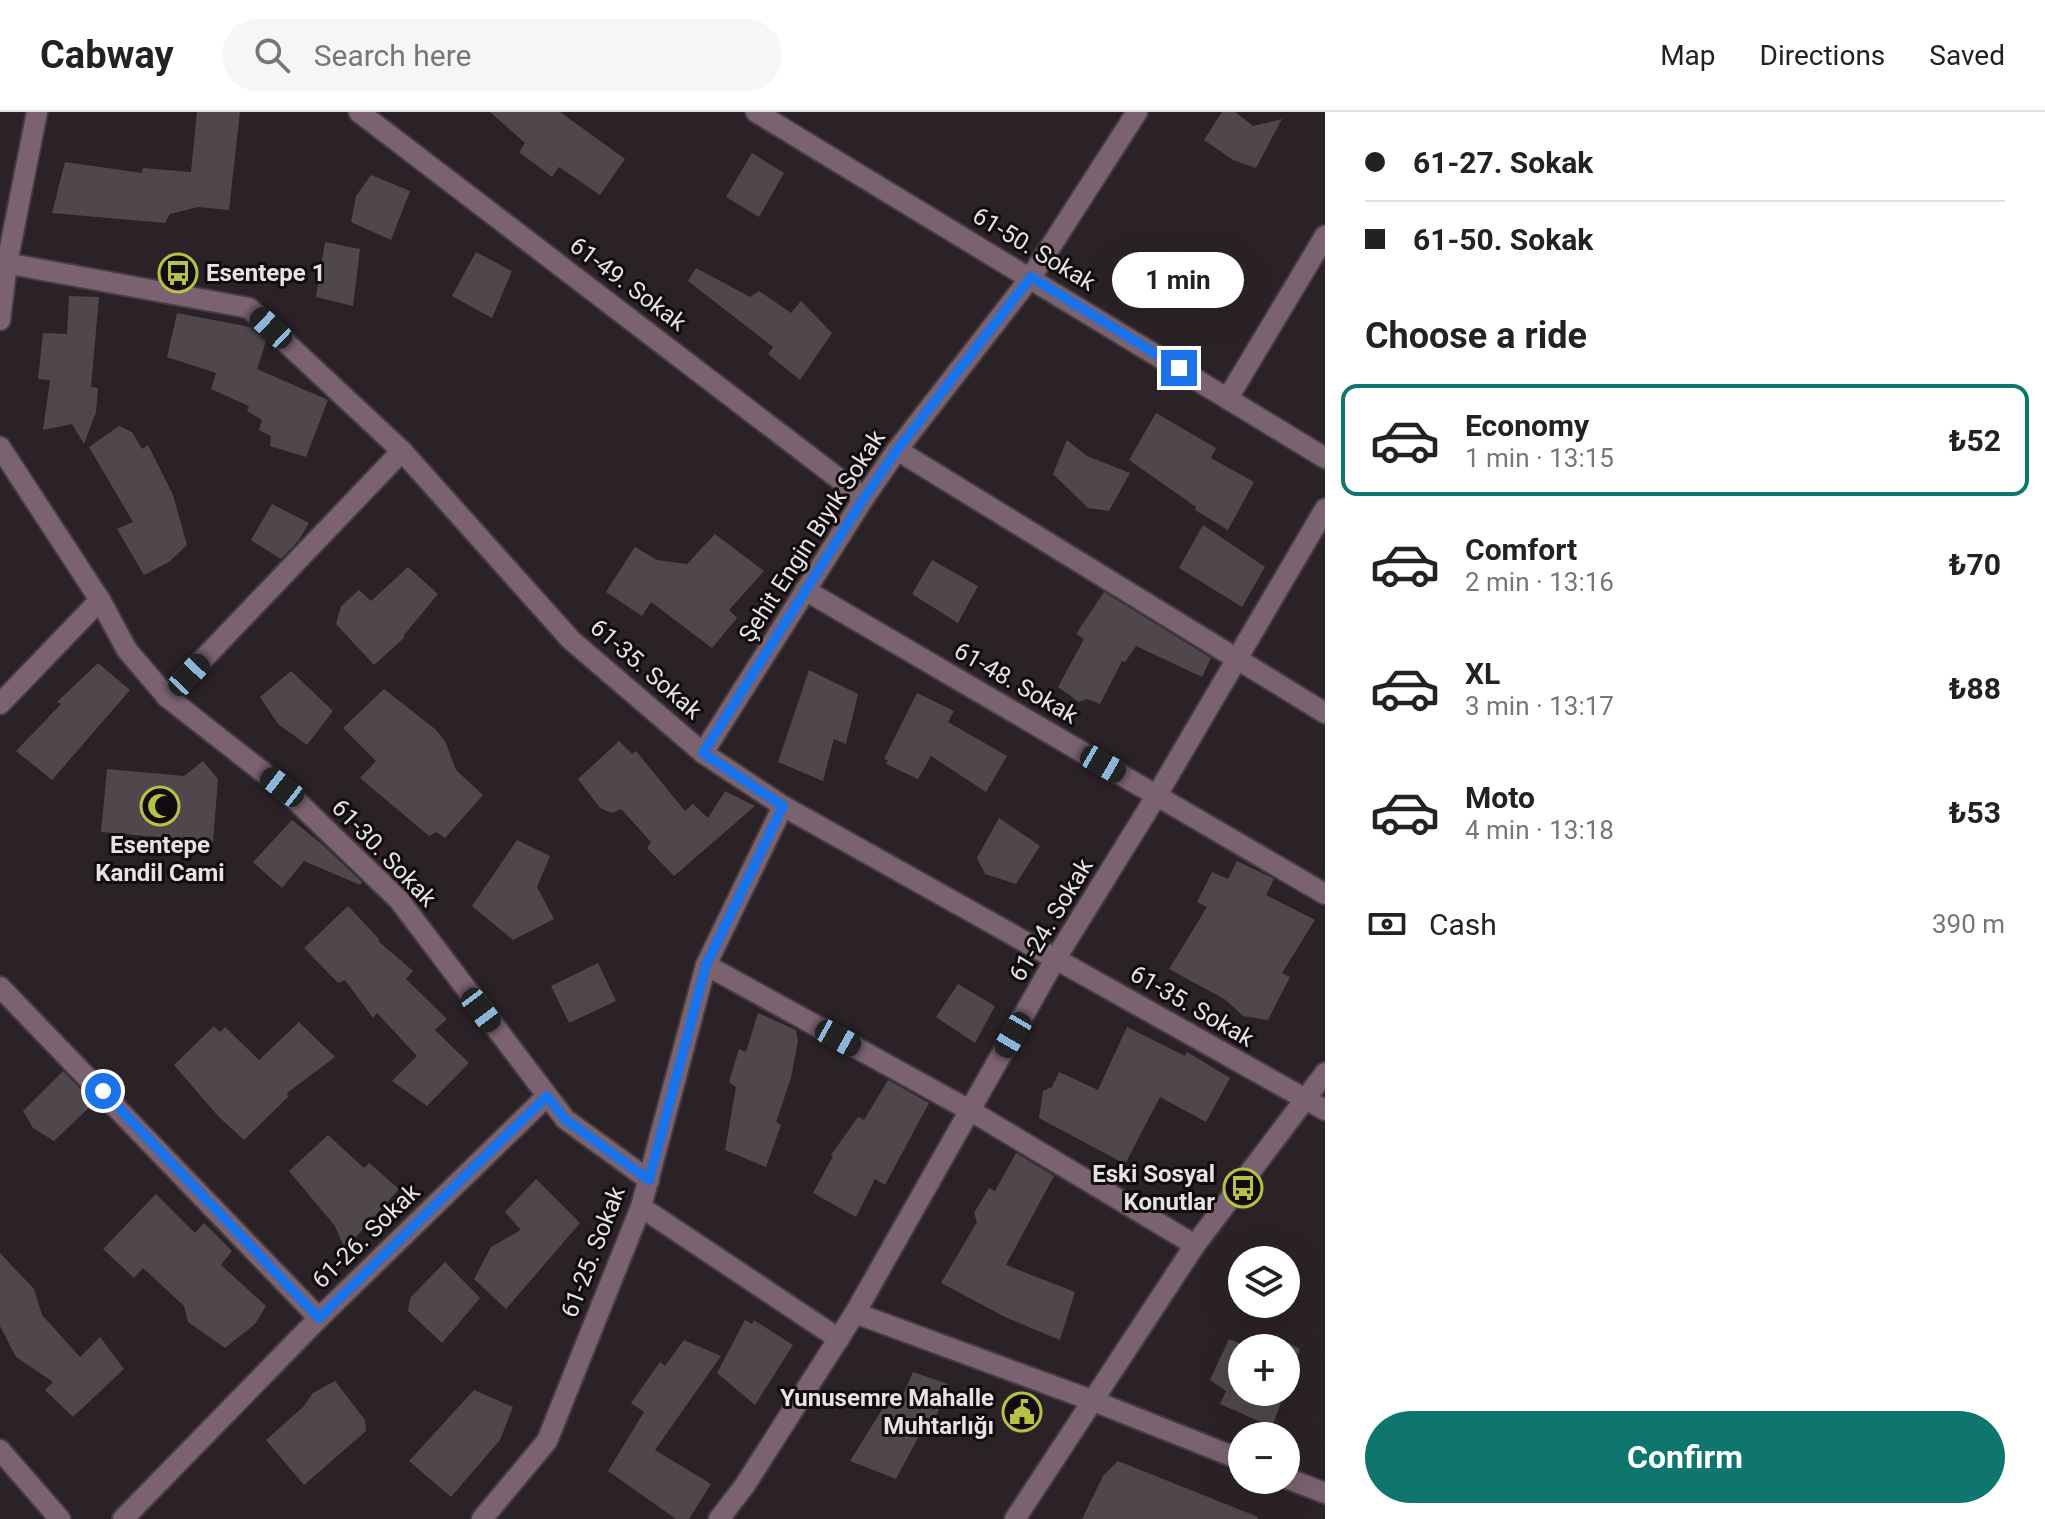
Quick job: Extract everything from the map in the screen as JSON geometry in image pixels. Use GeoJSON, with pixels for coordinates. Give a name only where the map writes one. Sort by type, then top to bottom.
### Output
{"type":"FeatureCollection","features":[{"type":"Feature","properties":{"kind":"street"},"geometry":{"type":"LineString","coordinates":[[0,320],[4,262],[37,112]]}},
{"type":"Feature","properties":{"kind":"street","name":"61-49. Sokak"},"geometry":{"type":"LineString","coordinates":[[359,112],[864,498]]}},
{"type":"Feature","properties":{"kind":"street","name":"61-50. Sokak"},"geometry":{"type":"LineString","coordinates":[[756,112],[1325,458]]}},
{"type":"Feature","properties":{"kind":"street","name":"Şehit Engin Bıyık Sokak"},"geometry":{"type":"LineString","coordinates":[[703,753],[864,498],[897,450],[1031,277],[1137,112]]}},
{"type":"Feature","properties":{"kind":"street"},"geometry":{"type":"LineString","coordinates":[[1228,398],[1325,236]]}},
{"type":"Feature","properties":{"kind":"street","name":"61-35. Sokak"},"geometry":{"type":"LineString","coordinates":[[4,262],[249,308],[402,451],[571,640],[703,753],[783,806],[1325,1110]]}},
{"type":"Feature","properties":{"kind":"street","name":"61-30. Sokak"},"geometry":{"type":"LineString","coordinates":[[0,447],[100,600],[127,650],[167,697],[282,787],[399,900],[565,1119],[649,1180]]}},
{"type":"Feature","properties":{"kind":"street"},"geometry":{"type":"LineString","coordinates":[[897,450],[1325,713]]}},
{"type":"Feature","properties":{"kind":"street"},"geometry":{"type":"LineString","coordinates":[[167,697],[402,451]]}},
{"type":"Feature","properties":{"kind":"street","name":"61-24. Sokak"},"geometry":{"type":"LineString","coordinates":[[719,1519],[745,1485],[855,1313],[1056,958],[1157,795],[1325,509]]}},
{"type":"Feature","properties":{"kind":"street","name":"61-48. Sokak"},"geometry":{"type":"LineString","coordinates":[[805,590],[1325,894]]}},
{"type":"Feature","properties":{"kind":"street"},"geometry":{"type":"LineString","coordinates":[[0,704],[100,600]]}},
{"type":"Feature","properties":{"kind":"street","name":"61-25. Sokak"},"geometry":{"type":"LineString","coordinates":[[482,1519],[547,1441],[641,1207],[706,965],[783,806]]}},
{"type":"Feature","properties":{"kind":"street"},"geometry":{"type":"LineString","coordinates":[[706,965],[971,1111],[1195,1245]]}},
{"type":"Feature","properties":{"kind":"street"},"geometry":{"type":"LineString","coordinates":[[0,987],[319,1318]]}},
{"type":"Feature","properties":{"kind":"street"},"geometry":{"type":"LineString","coordinates":[[1015,1519],[1195,1245],[1325,1073]]}},
{"type":"Feature","properties":{"kind":"street","name":"61-26. Sokak"},"geometry":{"type":"LineString","coordinates":[[123,1519],[319,1318],[547,1096]]}},
{"type":"Feature","properties":{"kind":"street"},"geometry":{"type":"LineString","coordinates":[[641,1207],[839,1339]]}},
{"type":"Feature","properties":{"kind":"street"},"geometry":{"type":"LineString","coordinates":[[855,1313],[1228,1454]]}},
{"type":"Feature","properties":{"kind":"street"},"geometry":{"type":"LineString","coordinates":[[0,1450],[60,1519]]}},
{"type":"Feature","properties":{"kind":"street"},"geometry":{"type":"LineString","coordinates":[[1300,1483],[1325,1493]]}},
{"type":"Feature","properties":{"kind":"building"},"geometry":{"type":"Polygon","coordinates":[[[197,112],[240,112],[229,210],[198,207],[170,214],[165,223],[52,213],[65,162],[142,173],[143,168],[191,172],[197,112]]]}},
{"type":"Feature","properties":{"kind":"building"},"geometry":{"type":"Polygon","coordinates":[[[490,112],[560,112],[625,159],[600,195],[559,167],[552,177],[519,152],[525,143],[490,112]]]}},
{"type":"Feature","properties":{"kind":"building"},"geometry":{"type":"Polygon","coordinates":[[[1222,112],[1235,112],[1253,126],[1282,119],[1256,168],[1233,160],[1204,140],[1222,112]]]}},
{"type":"Feature","properties":{"kind":"building"},"geometry":{"type":"Polygon","coordinates":[[[752,153],[784,173],[759,217],[726,197],[752,153]]]}},
{"type":"Feature","properties":{"kind":"building"},"geometry":{"type":"Polygon","coordinates":[[[371,175],[410,191],[391,240],[351,222],[356,196],[371,175]]]}},
{"type":"Feature","properties":{"kind":"building"},"geometry":{"type":"Polygon","coordinates":[[[325,242],[360,249],[353,306],[316,297],[325,242]]]}},
{"type":"Feature","properties":{"kind":"building"},"geometry":{"type":"Polygon","coordinates":[[[476,252],[512,271],[492,318],[452,296],[476,252]]]}},
{"type":"Feature","properties":{"kind":"building"},"geometry":{"type":"Polygon","coordinates":[[[696,268],[750,297],[759,291],[791,313],[801,301],[832,333],[800,380],[768,354],[773,347],[688,281],[696,268]]]}},
{"type":"Feature","properties":{"kind":"building"},"geometry":{"type":"Polygon","coordinates":[[[69,296],[99,297],[91,387],[98,388],[96,412],[84,444],[72,424],[43,430],[50,380],[38,379],[43,333],[67,334],[69,296]]]}},
{"type":"Feature","properties":{"kind":"building"},"geometry":{"type":"Polygon","coordinates":[[[177,313],[250,327],[266,341],[257,369],[328,400],[306,457],[270,446],[271,436],[259,430],[262,420],[247,411],[249,406],[211,389],[216,373],[167,357],[177,313]]]}},
{"type":"Feature","properties":{"kind":"building"},"geometry":{"type":"Polygon","coordinates":[[[1156,413],[1216,448],[1211,458],[1254,482],[1228,530],[1195,510],[1196,507],[1129,460],[1156,413]]]}},
{"type":"Feature","properties":{"kind":"building"},"geometry":{"type":"Polygon","coordinates":[[[119,426],[132,432],[142,449],[148,445],[173,495],[187,545],[169,562],[144,575],[117,529],[133,522],[89,447],[119,426]]]}},
{"type":"Feature","properties":{"kind":"building"},"geometry":{"type":"Polygon","coordinates":[[[1067,440],[1087,456],[1130,473],[1109,511],[1088,508],[1053,474],[1067,440]]]}},
{"type":"Feature","properties":{"kind":"building"},"geometry":{"type":"Polygon","coordinates":[[[272,504],[309,523],[299,540],[281,559],[251,540],[272,504]]]}},
{"type":"Feature","properties":{"kind":"building"},"geometry":{"type":"Polygon","coordinates":[[[1203,525],[1265,567],[1242,607],[1179,568],[1203,525]]]}},
{"type":"Feature","properties":{"kind":"building"},"geometry":{"type":"Polygon","coordinates":[[[715,534],[764,571],[729,610],[737,618],[712,648],[651,602],[642,616],[606,592],[635,547],[657,560],[687,564],[715,534]]]}},
{"type":"Feature","properties":{"kind":"building"},"geometry":{"type":"Polygon","coordinates":[[[932,560],[978,586],[958,623],[912,594],[932,560]]]}},
{"type":"Feature","properties":{"kind":"building"},"geometry":{"type":"Polygon","coordinates":[[[408,567],[438,594],[404,638],[374,665],[336,624],[341,606],[359,590],[371,601],[408,567]]]}},
{"type":"Feature","properties":{"kind":"building"},"geometry":{"type":"Polygon","coordinates":[[[1104,592],[1211,658],[1202,677],[1136,646],[1125,662],[1122,661],[1100,704],[1087,699],[1079,702],[1058,687],[1084,639],[1076,634],[1104,592]]]}},
{"type":"Feature","properties":{"kind":"building"},"geometry":{"type":"Polygon","coordinates":[[[98,663],[130,690],[52,780],[16,751],[61,704],[57,702],[98,663]]]}},
{"type":"Feature","properties":{"kind":"building"},"geometry":{"type":"Polygon","coordinates":[[[809,670],[858,694],[846,744],[834,739],[823,781],[778,762],[809,670]]]}},
{"type":"Feature","properties":{"kind":"building"},"geometry":{"type":"Polygon","coordinates":[[[291,671],[333,711],[307,745],[278,724],[260,697],[291,671]]]}},
{"type":"Feature","properties":{"kind":"building"},"geometry":{"type":"Polygon","coordinates":[[[384,689],[435,729],[445,741],[456,770],[483,795],[445,838],[436,832],[429,836],[360,778],[376,761],[343,728],[384,689]]]}},
{"type":"Feature","properties":{"kind":"building"},"geometry":{"type":"Polygon","coordinates":[[[917,693],[954,711],[948,722],[1007,756],[986,792],[931,756],[918,779],[886,764],[888,760],[884,759],[917,693]]]}},
{"type":"Feature","properties":{"kind":"building"},"geometry":{"type":"Polygon","coordinates":[[[619,741],[632,754],[636,751],[685,811],[693,804],[708,818],[725,791],[755,806],[674,876],[647,848],[651,842],[621,809],[612,813],[600,808],[578,779],[619,741]]]}},
{"type":"Feature","properties":{"kind":"building","name":"Esentepe Kandil Cami"},"geometry":{"type":"Polygon","coordinates":[[[203,761],[218,779],[213,842],[101,832],[107,769],[184,776],[203,761]]]}},
{"type":"Feature","properties":{"kind":"building"},"geometry":{"type":"Polygon","coordinates":[[[999,818],[1040,846],[1016,884],[985,874],[977,858],[999,818]]]}},
{"type":"Feature","properties":{"kind":"building"},"geometry":{"type":"Polygon","coordinates":[[[292,820],[362,882],[360,885],[304,861],[282,888],[253,862],[292,820]]]}},
{"type":"Feature","properties":{"kind":"building"},"geometry":{"type":"Polygon","coordinates":[[[517,840],[550,856],[537,887],[554,919],[513,940],[472,906],[517,840]]]}},
{"type":"Feature","properties":{"kind":"building"},"geometry":{"type":"Polygon","coordinates":[[[1237,861],[1274,879],[1266,895],[1315,920],[1282,973],[1290,977],[1268,1020],[1243,1016],[1226,1000],[1169,969],[1207,907],[1197,902],[1212,872],[1228,879],[1237,861]]]}},
{"type":"Feature","properties":{"kind":"building"},"geometry":{"type":"Polygon","coordinates":[[[348,906],[378,941],[413,971],[406,979],[447,1019],[435,1030],[469,1063],[427,1106],[392,1081],[417,1056],[377,1013],[373,1018],[345,980],[338,983],[304,948],[348,906]]]}},
{"type":"Feature","properties":{"kind":"building"},"geometry":{"type":"Polygon","coordinates":[[[598,963],[616,1001],[569,1023],[551,986],[598,963]]]}},
{"type":"Feature","properties":{"kind":"building"},"geometry":{"type":"Polygon","coordinates":[[[958,984],[995,1006],[975,1043],[936,1017],[958,984]]]}},
{"type":"Feature","properties":{"kind":"building"},"geometry":{"type":"Polygon","coordinates":[[[758,1013],[796,1030],[798,1041],[791,1078],[776,1122],[781,1125],[766,1167],[725,1150],[736,1087],[729,1082],[739,1049],[746,1052],[758,1013]]]}},
{"type":"Feature","properties":{"kind":"building"},"geometry":{"type":"Polygon","coordinates":[[[299,1022],[335,1057],[287,1093],[288,1097],[244,1140],[218,1116],[174,1065],[214,1026],[220,1032],[225,1027],[259,1060],[299,1022]]]}},
{"type":"Feature","properties":{"kind":"building"},"geometry":{"type":"Polygon","coordinates":[[[1127,1027],[1185,1056],[1187,1052],[1230,1078],[1206,1122],[1160,1097],[1125,1164],[1039,1118],[1043,1091],[1052,1087],[1059,1072],[1098,1090],[1127,1027]]]}},
{"type":"Feature","properties":{"kind":"building"},"geometry":{"type":"Polygon","coordinates":[[[63,1071],[94,1103],[54,1141],[33,1128],[23,1111],[63,1071]]]}},
{"type":"Feature","properties":{"kind":"building"},"geometry":{"type":"Polygon","coordinates":[[[888,1080],[929,1103],[885,1185],[875,1179],[856,1217],[813,1193],[831,1155],[858,1117],[864,1120],[888,1080]]]}},
{"type":"Feature","properties":{"kind":"building"},"geometry":{"type":"Polygon","coordinates":[[[328,1135],[364,1168],[369,1163],[399,1189],[345,1249],[335,1226],[289,1171],[328,1135]]]}},
{"type":"Feature","properties":{"kind":"building"},"geometry":{"type":"Polygon","coordinates":[[[1016,1153],[1054,1176],[1006,1265],[1075,1292],[1060,1340],[1007,1318],[941,1283],[977,1222],[974,1213],[989,1188],[995,1191],[1016,1153]]]}},
{"type":"Feature","properties":{"kind":"building"},"geometry":{"type":"Polygon","coordinates":[[[536,1179],[580,1223],[506,1309],[474,1279],[491,1247],[521,1230],[505,1212],[536,1179]]]}},
{"type":"Feature","properties":{"kind":"building"},"geometry":{"type":"Polygon","coordinates":[[[156,1194],[195,1233],[204,1223],[232,1251],[221,1265],[266,1306],[255,1324],[225,1348],[188,1322],[184,1306],[143,1268],[134,1278],[103,1249],[156,1194]]]}},
{"type":"Feature","properties":{"kind":"building"},"geometry":{"type":"Polygon","coordinates":[[[0,1253],[34,1289],[42,1315],[80,1357],[100,1337],[124,1369],[73,1417],[45,1390],[53,1382],[16,1357],[0,1326],[0,1253]]]}},
{"type":"Feature","properties":{"kind":"building"},"geometry":{"type":"Polygon","coordinates":[[[445,1262],[480,1298],[442,1343],[408,1311],[410,1298],[445,1262]]]}},
{"type":"Feature","properties":{"kind":"building"},"geometry":{"type":"Polygon","coordinates":[[[745,1320],[752,1324],[754,1320],[793,1345],[755,1405],[717,1373],[745,1320]]]}},
{"type":"Feature","properties":{"kind":"building"},"geometry":{"type":"Polygon","coordinates":[[[684,1340],[721,1356],[655,1450],[711,1484],[689,1519],[676,1519],[608,1471],[644,1412],[631,1403],[660,1362],[665,1366],[684,1340]]]}},
{"type":"Feature","properties":{"kind":"building"},"geometry":{"type":"Polygon","coordinates":[[[1228,1341],[1228,1406],[1280,1406],[1274,1422],[1261,1422],[1220,1404],[1226,1391],[1210,1380],[1228,1341]]]}},
{"type":"Feature","properties":{"kind":"building"},"geometry":{"type":"Polygon","coordinates":[[[913,1372],[948,1384],[930,1435],[922,1430],[896,1479],[850,1461],[888,1400],[901,1400],[913,1372]]]}},
{"type":"Feature","properties":{"kind":"building"},"geometry":{"type":"Polygon","coordinates":[[[335,1381],[365,1420],[366,1431],[304,1485],[266,1440],[303,1407],[313,1393],[335,1381]]]}},
{"type":"Feature","properties":{"kind":"building"},"geometry":{"type":"Polygon","coordinates":[[[474,1390],[513,1407],[500,1440],[451,1497],[409,1461],[474,1390]]]}},
{"type":"Feature","properties":{"kind":"building"},"geometry":{"type":"Polygon","coordinates":[[[1118,1461],[1258,1519],[1082,1519],[1103,1476],[1118,1461]]]}},
{"type":"Feature","properties":{"kind":"place","name":"Esentepe 1"},"geometry":{"type":"Point","coordinates":[178,273]}},
{"type":"Feature","properties":{"kind":"place","name":"Esentepe Kandil Cami"},"geometry":{"type":"Point","coordinates":[160,806]}},
{"type":"Feature","properties":{"kind":"place","name":"Eski Sosyal Konutlar"},"geometry":{"type":"Point","coordinates":[1243,1188]}},
{"type":"Feature","properties":{"kind":"place","name":"Yunusemre Mahalle Muhtarlığı"},"geometry":{"type":"Point","coordinates":[1022,1412]}},
{"type":"Feature","properties":{"kind":"route"},"geometry":{"type":"LineString","coordinates":[[103,1091],[319,1318],[547,1096],[565,1119],[649,1180],[706,965],[783,806],[703,753],[864,498],[897,450],[1031,277],[1179,368]]}}]}
